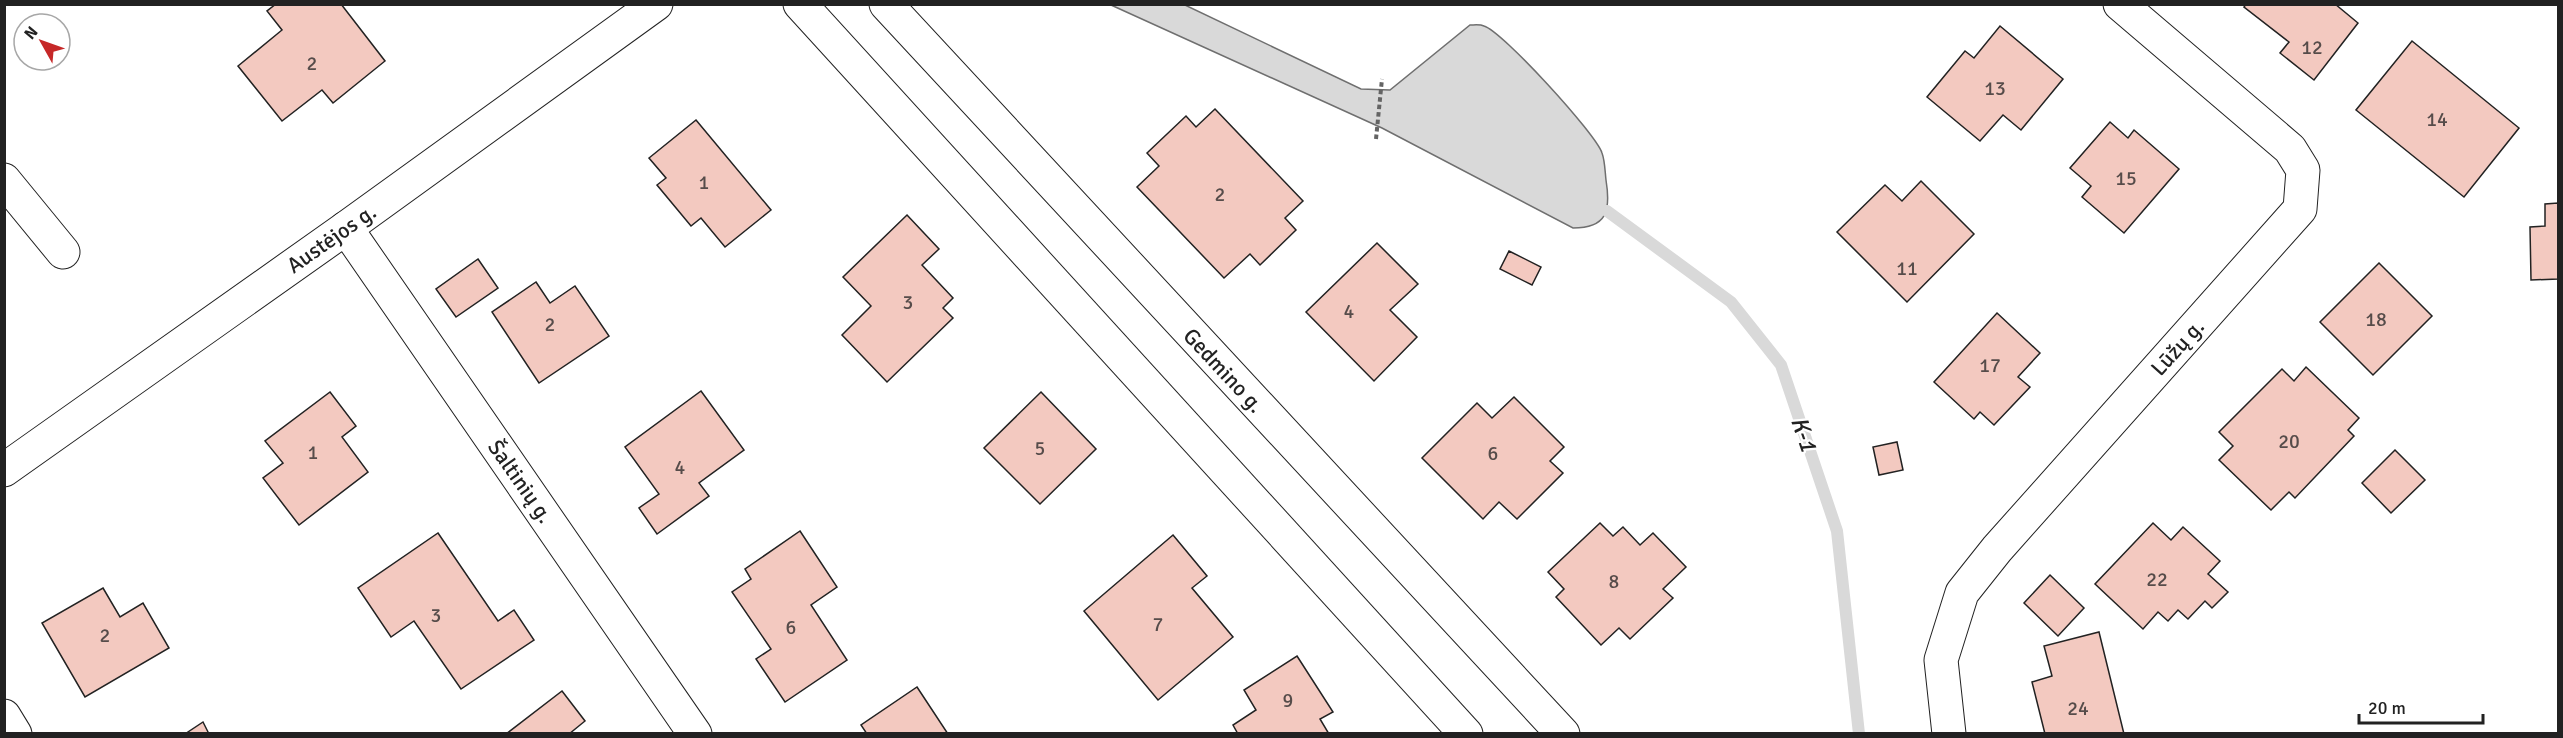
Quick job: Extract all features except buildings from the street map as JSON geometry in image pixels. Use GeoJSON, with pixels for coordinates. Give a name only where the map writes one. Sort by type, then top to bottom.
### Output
{"type":"FeatureCollection","features":[{"type":"Feature","properties":{"kind":"street","name":"Austėjos g."},"geometry":{"type":"LineString","coordinates":[[4,470],[346,228],[656,4]]}},
{"type":"Feature","properties":{"kind":"street"},"geometry":{"type":"LineString","coordinates":[[800,4],[1466,734]]}},
{"type":"Feature","properties":{"kind":"street","name":"Gedmino g."},"geometry":{"type":"LineString","coordinates":[[886,4],[1563,734]]}},
{"type":"Feature","properties":{"kind":"street","name":"Lūžų g."},"geometry":{"type":"LineString","coordinates":[[1949,734],[1941,660],[1962,593],[1997,549],[2300,209],[2303,170],[2290,149],[2120,4]]}},
{"type":"Feature","properties":{"kind":"street"},"geometry":{"type":"LineString","coordinates":[[4,180],[63,252]]}},
{"type":"Feature","properties":{"kind":"street","name":"Šaltinių g."},"geometry":{"type":"LineString","coordinates":[[346,228],[695,734]]}},
{"type":"Feature","properties":{"kind":"street"},"geometry":{"type":"LineString","coordinates":[[4,716],[15,734]]}},
{"type":"Feature","properties":{"kind":"path"},"geometry":{"type":"LineString","coordinates":[[1376,139],[1382,79]]}},
{"type":"Feature","properties":{"kind":"shaded area"},"geometry":{"type":"Polygon","coordinates":[[[1111,5],[1185,5],[1361,89],[1390,90],[1470,25],[1484,26],[1494,32],[1528,63],[1596,142],[1605,166],[1607,209],[1600,221],[1593,225],[1573,228],[1382,128],[1111,5]]]}},
{"type":"Feature","properties":{"kind":"waterway","name":"K-1"},"geometry":{"type":"LineString","coordinates":[[1607,211],[1731,302],[1781,365],[1837,531],[1859,734]]}}]}
